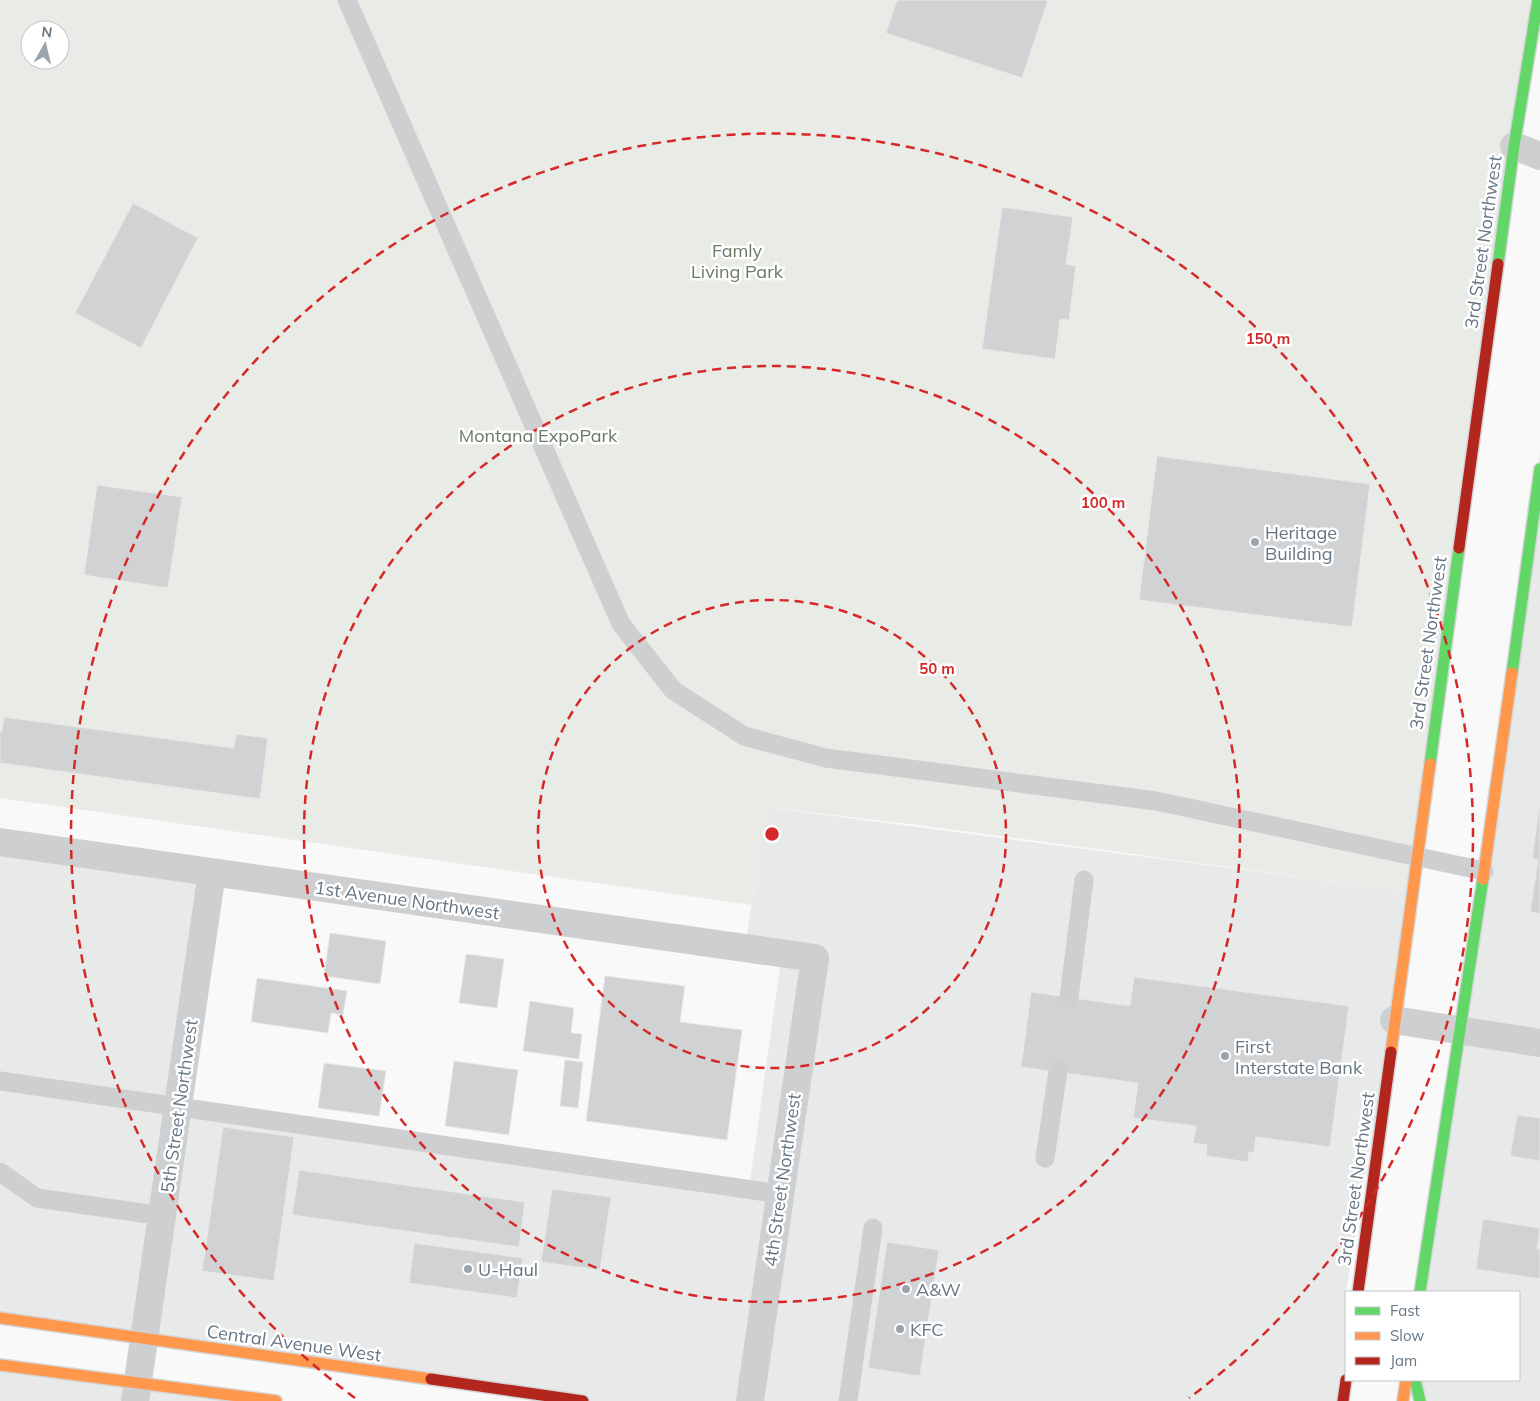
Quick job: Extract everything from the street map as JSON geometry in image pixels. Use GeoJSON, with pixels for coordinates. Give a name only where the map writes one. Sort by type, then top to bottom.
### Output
{"type":"FeatureCollection","features":[{"type":"Feature","properties":{"kind":"main road","name":"3rd Street Northwest"},"geometry":{"type":"LineString","coordinates":[[1358,1291],[1514,146],[1538,0]]}},
{"type":"Feature","properties":{"kind":"main road"},"geometry":{"type":"LineString","coordinates":[[1420,1291],[1533,566],[1540,469]]}},
{"type":"Feature","properties":{"kind":"main road","name":"Central Avenue West"},"geometry":{"type":"LineString","coordinates":[[0,1318],[583,1401]]}},
{"type":"Feature","properties":{"kind":"main road"},"geometry":{"type":"LineString","coordinates":[[0,1365],[137,1391],[276,1401]]}},
{"type":"Feature","properties":{"kind":"main road"},"geometry":{"type":"LineString","coordinates":[[1343,1401],[1346,1381]]}},
{"type":"Feature","properties":{"kind":"main road"},"geometry":{"type":"LineString","coordinates":[[1403,1401],[1406,1381]]}},
{"type":"Feature","properties":{"kind":"main road"},"geometry":{"type":"LineString","coordinates":[[1415,1381],[1420,1401]]}},
{"type":"Feature","properties":{"kind":"street"},"geometry":{"type":"LineString","coordinates":[[1514,146],[1540,156]]}},
{"type":"Feature","properties":{"kind":"street","name":"1st Avenue Northwest"},"geometry":{"type":"LineString","coordinates":[[0,842],[815,958]]}},
{"type":"Feature","properties":{"kind":"street","name":"5th Street Northwest"},"geometry":{"type":"LineString","coordinates":[[137,1391],[212,872]]}},
{"type":"Feature","properties":{"kind":"street","name":"4th Street Northwest"},"geometry":{"type":"LineString","coordinates":[[750,1401],[815,958]]}},
{"type":"Feature","properties":{"kind":"street"},"geometry":{"type":"LineString","coordinates":[[1394,1020],[1540,1043]]}},
{"type":"Feature","properties":{"kind":"lane"},"geometry":{"type":"LineString","coordinates":[[347,0],[621,624],[673,690],[744,736],[826,758],[1156,801],[1484,872]]}},
{"type":"Feature","properties":{"kind":"lane"},"geometry":{"type":"LineString","coordinates":[[1069,997],[1084,880]]}},
{"type":"Feature","properties":{"kind":"lane"},"geometry":{"type":"LineString","coordinates":[[1045,1158],[1058,1072]]}},
{"type":"Feature","properties":{"kind":"lane"},"geometry":{"type":"LineString","coordinates":[[0,1081],[780,1194]]}},
{"type":"Feature","properties":{"kind":"lane"},"geometry":{"type":"LineString","coordinates":[[0,1172],[37,1198],[163,1216]]}},
{"type":"Feature","properties":{"kind":"lane"},"geometry":{"type":"LineString","coordinates":[[848,1401],[873,1228]]}},
{"type":"Feature","properties":{"kind":"shaded area"},"geometry":{"type":"Polygon","coordinates":[[[1540,450],[1540,1401],[1420,1401],[1415,1381],[1520,1381],[1520,1291],[1420,1291],[1527,566],[1540,450]]]}},
{"type":"Feature","properties":{"kind":"shaded area"},"geometry":{"type":"Polygon","coordinates":[[[766,807],[1412,892],[1345,1291],[1346,1381],[1343,1401],[583,1401],[0,1318],[0,842],[212,872],[179,1107],[749,1188],[782,954],[745,948],[766,807]]]}},
{"type":"Feature","properties":{"kind":"shaded area"},"geometry":{"type":"Polygon","coordinates":[[[0,1368],[254,1401],[0,1401],[0,1368]]]}},
{"type":"Feature","properties":{"kind":"green space","name":"Montana ExpoPark"},"geometry":{"type":"Polygon","coordinates":[[[0,0],[1538,0],[1412,892],[927,826],[767,807],[751,905],[0,798],[0,0]]]}},
{"type":"Feature","properties":{"kind":"building"},"geometry":{"type":"Polygon","coordinates":[[[897,0],[1048,0],[1022,78],[886,33],[897,0]]]}},
{"type":"Feature","properties":{"kind":"building"},"geometry":{"type":"Polygon","coordinates":[[[133,203],[198,238],[141,348],[75,313],[133,203]]]}},
{"type":"Feature","properties":{"kind":"building"},"geometry":{"type":"Polygon","coordinates":[[[1002,207],[1073,217],[1066,264],[1076,266],[1069,320],[1060,319],[1055,359],[982,349],[1002,207]]]}},
{"type":"Feature","properties":{"kind":"building","name":"Heritage Building"},"geometry":{"type":"Polygon","coordinates":[[[1157,456],[1370,484],[1352,627],[1139,600],[1157,456]]]}},
{"type":"Feature","properties":{"kind":"building"},"geometry":{"type":"Polygon","coordinates":[[[97,485],[182,497],[168,588],[84,575],[97,485]]]}},
{"type":"Feature","properties":{"kind":"building"},"geometry":{"type":"Polygon","coordinates":[[[4,717],[234,748],[236,734],[268,738],[260,799],[0,763],[0,731],[2,731],[4,717]]]}},
{"type":"Feature","properties":{"kind":"building"},"geometry":{"type":"Polygon","coordinates":[[[1540,801],[1540,914],[1530,912],[1538,860],[1532,859],[1540,801]]]}},
{"type":"Feature","properties":{"kind":"building"},"geometry":{"type":"Polygon","coordinates":[[[330,933],[386,941],[380,984],[324,976],[330,933]]]}},
{"type":"Feature","properties":{"kind":"building"},"geometry":{"type":"Polygon","coordinates":[[[466,954],[504,959],[497,1008],[459,1003],[466,954]]]}},
{"type":"Feature","properties":{"kind":"building"},"geometry":{"type":"Polygon","coordinates":[[[605,976],[685,986],[680,1022],[742,1030],[727,1140],[586,1121],[605,976]]]}},
{"type":"Feature","properties":{"kind":"building"},"geometry":{"type":"Polygon","coordinates":[[[1134,977],[1349,1006],[1330,1147],[1256,1137],[1254,1153],[1249,1152],[1248,1162],[1206,1156],[1207,1145],[1193,1143],[1196,1126],[1133,1118],[1138,1083],[1021,1067],[1031,992],[1130,1006],[1134,977]]]}},
{"type":"Feature","properties":{"kind":"building"},"geometry":{"type":"Polygon","coordinates":[[[257,978],[347,991],[343,1015],[331,1013],[328,1033],[251,1022],[257,978]]]}},
{"type":"Feature","properties":{"kind":"building"},"geometry":{"type":"Polygon","coordinates":[[[530,1001],[574,1008],[571,1033],[582,1034],[579,1059],[523,1051],[530,1001]]]}},
{"type":"Feature","properties":{"kind":"building"},"geometry":{"type":"Polygon","coordinates":[[[565,1060],[583,1062],[578,1108],[560,1106],[565,1060]]]}},
{"type":"Feature","properties":{"kind":"building"},"geometry":{"type":"Polygon","coordinates":[[[454,1061],[518,1070],[509,1135],[445,1126],[454,1061]]]}},
{"type":"Feature","properties":{"kind":"building"},"geometry":{"type":"Polygon","coordinates":[[[324,1063],[386,1071],[379,1116],[318,1108],[324,1063]]]}},
{"type":"Feature","properties":{"kind":"building"},"geometry":{"type":"Polygon","coordinates":[[[1517,1115],[1540,1118],[1540,1161],[1510,1156],[1517,1115]]]}},
{"type":"Feature","properties":{"kind":"building"},"geometry":{"type":"Polygon","coordinates":[[[223,1127],[294,1137],[274,1281],[202,1271],[223,1127]]]}},
{"type":"Feature","properties":{"kind":"building"},"geometry":{"type":"Polygon","coordinates":[[[299,1170],[525,1202],[519,1247],[292,1215],[299,1170]]]}},
{"type":"Feature","properties":{"kind":"building"},"geometry":{"type":"Polygon","coordinates":[[[552,1189],[611,1197],[600,1270],[541,1262],[552,1189]]]}},
{"type":"Feature","properties":{"kind":"building"},"geometry":{"type":"Polygon","coordinates":[[[1483,1219],[1540,1228],[1537,1249],[1540,1250],[1540,1279],[1476,1269],[1483,1219]]]}},
{"type":"Feature","properties":{"kind":"building"},"geometry":{"type":"Polygon","coordinates":[[[887,1242],[939,1250],[920,1376],[868,1368],[887,1242]]]}},
{"type":"Feature","properties":{"kind":"building"},"geometry":{"type":"Polygon","coordinates":[[[414,1243],[523,1258],[517,1298],[409,1283],[414,1243]]]}},
{"type":"Feature","properties":{"kind":"traffic: fast"},"geometry":{"type":"LineString","coordinates":[[1498,264],[1514,146],[1538,0]]}},
{"type":"Feature","properties":{"kind":"traffic: fast"},"geometry":{"type":"LineString","coordinates":[[1512,673],[1540,469]]}},
{"type":"Feature","properties":{"kind":"traffic: fast"},"geometry":{"type":"LineString","coordinates":[[1430,764],[1459,548]]}},
{"type":"Feature","properties":{"kind":"traffic: fast"},"geometry":{"type":"LineString","coordinates":[[1420,1291],[1483,879]]}},
{"type":"Feature","properties":{"kind":"traffic: fast"},"geometry":{"type":"LineString","coordinates":[[1415,1381],[1420,1401]]}},
{"type":"Feature","properties":{"kind":"traffic: slow"},"geometry":{"type":"LineString","coordinates":[[1483,879],[1512,673]]}},
{"type":"Feature","properties":{"kind":"traffic: slow"},"geometry":{"type":"LineString","coordinates":[[1391,1052],[1430,764]]}},
{"type":"Feature","properties":{"kind":"traffic: slow"},"geometry":{"type":"LineString","coordinates":[[0,1318],[431,1379]]}},
{"type":"Feature","properties":{"kind":"traffic: slow"},"geometry":{"type":"LineString","coordinates":[[0,1365],[276,1401]]}},
{"type":"Feature","properties":{"kind":"traffic: slow"},"geometry":{"type":"LineString","coordinates":[[1403,1401],[1406,1381]]}},
{"type":"Feature","properties":{"kind":"traffic: jam"},"geometry":{"type":"LineString","coordinates":[[1459,548],[1498,264]]}},
{"type":"Feature","properties":{"kind":"traffic: jam"},"geometry":{"type":"LineString","coordinates":[[1358,1291],[1391,1052]]}},
{"type":"Feature","properties":{"kind":"traffic: jam"},"geometry":{"type":"LineString","coordinates":[[431,1379],[583,1401]]}},
{"type":"Feature","properties":{"kind":"traffic: jam"},"geometry":{"type":"LineString","coordinates":[[1343,1401],[1346,1381]]}},
{"type":"Feature","properties":{"kind":"place","name":"Heritage Building"},"geometry":{"type":"Point","coordinates":[1255,542]}},
{"type":"Feature","properties":{"kind":"place","name":"First Interstate Bank"},"geometry":{"type":"Point","coordinates":[1225,1056]}},
{"type":"Feature","properties":{"kind":"place","name":"U-Haul"},"geometry":{"type":"Point","coordinates":[468,1269]}},
{"type":"Feature","properties":{"kind":"place","name":"A&W"},"geometry":{"type":"Point","coordinates":[906,1289]}},
{"type":"Feature","properties":{"kind":"place","name":"KFC"},"geometry":{"type":"Point","coordinates":[900,1329]}},
{"type":"Feature","properties":{"kind":"park label","name":"Famly Living Park"},"geometry":{"type":"Point","coordinates":[737,260]}}]}
